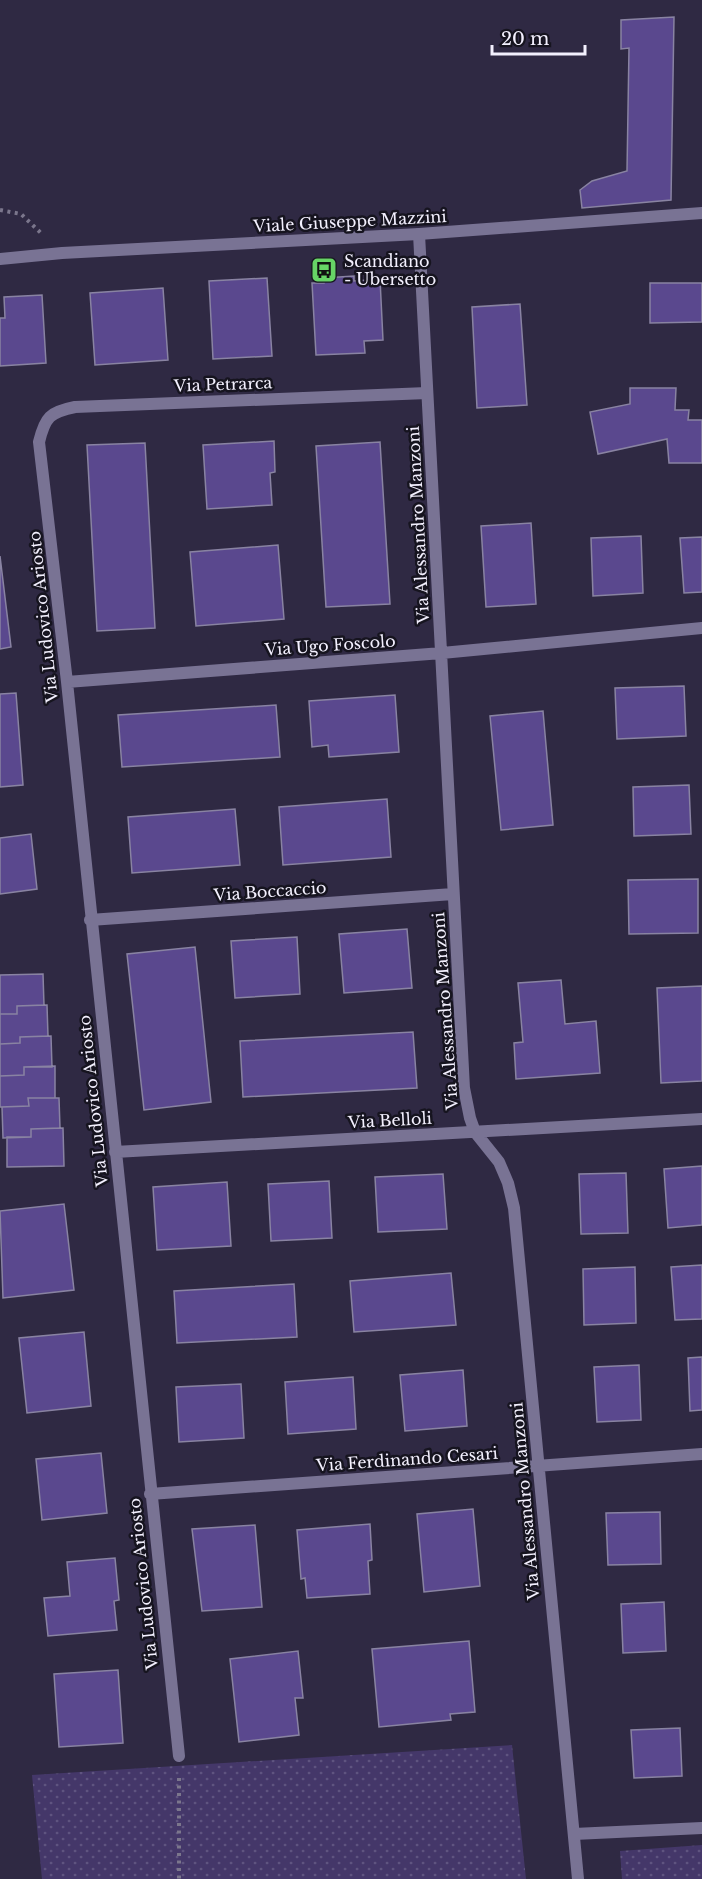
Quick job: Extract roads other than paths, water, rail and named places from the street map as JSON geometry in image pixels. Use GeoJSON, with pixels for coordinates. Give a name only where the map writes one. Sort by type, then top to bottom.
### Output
{"type":"FeatureCollection","features":[{"type":"Feature","properties":{"kind":"street","name":"Viale Giuseppe Mazzini"},"geometry":{"type":"LineString","coordinates":[[0,259],[62,253],[419,234],[702,213]]}},
{"type":"Feature","properties":{"kind":"street","name":"Via Alessandro Manzoni"},"geometry":{"type":"LineString","coordinates":[[419,234],[464,1088],[475,1132],[499,1162],[508,1183],[514,1208],[578,1879]]}},
{"type":"Feature","properties":{"kind":"street","name":"Via Petrarca"},"geometry":{"type":"LineString","coordinates":[[39,442],[47,418],[59,410],[75,406],[427,393]]}},
{"type":"Feature","properties":{"kind":"street","name":"Via Ludovico Ariosto"},"geometry":{"type":"LineString","coordinates":[[39,442],[67,682],[90,920],[179,1756]]}},
{"type":"Feature","properties":{"kind":"street","name":"Via Ugo Foscolo"},"geometry":{"type":"LineString","coordinates":[[67,682],[442,653],[702,628]]}},
{"type":"Feature","properties":{"kind":"street","name":"Via Boccaccio"},"geometry":{"type":"LineString","coordinates":[[90,920],[453,894]]}},
{"type":"Feature","properties":{"kind":"street","name":"Via Belloli"},"geometry":{"type":"LineString","coordinates":[[115,1152],[702,1119]]}},
{"type":"Feature","properties":{"kind":"street","name":"Via Ferdinando Cesari"},"geometry":{"type":"LineString","coordinates":[[150,1494],[702,1454]]}},
{"type":"Feature","properties":{"kind":"street"},"geometry":{"type":"LineString","coordinates":[[574,1834],[702,1828]]}},
{"type":"Feature","properties":{"kind":"place","name":"Scandiano - Ubersetto"},"geometry":{"type":"Point","coordinates":[324,270]}}]}
